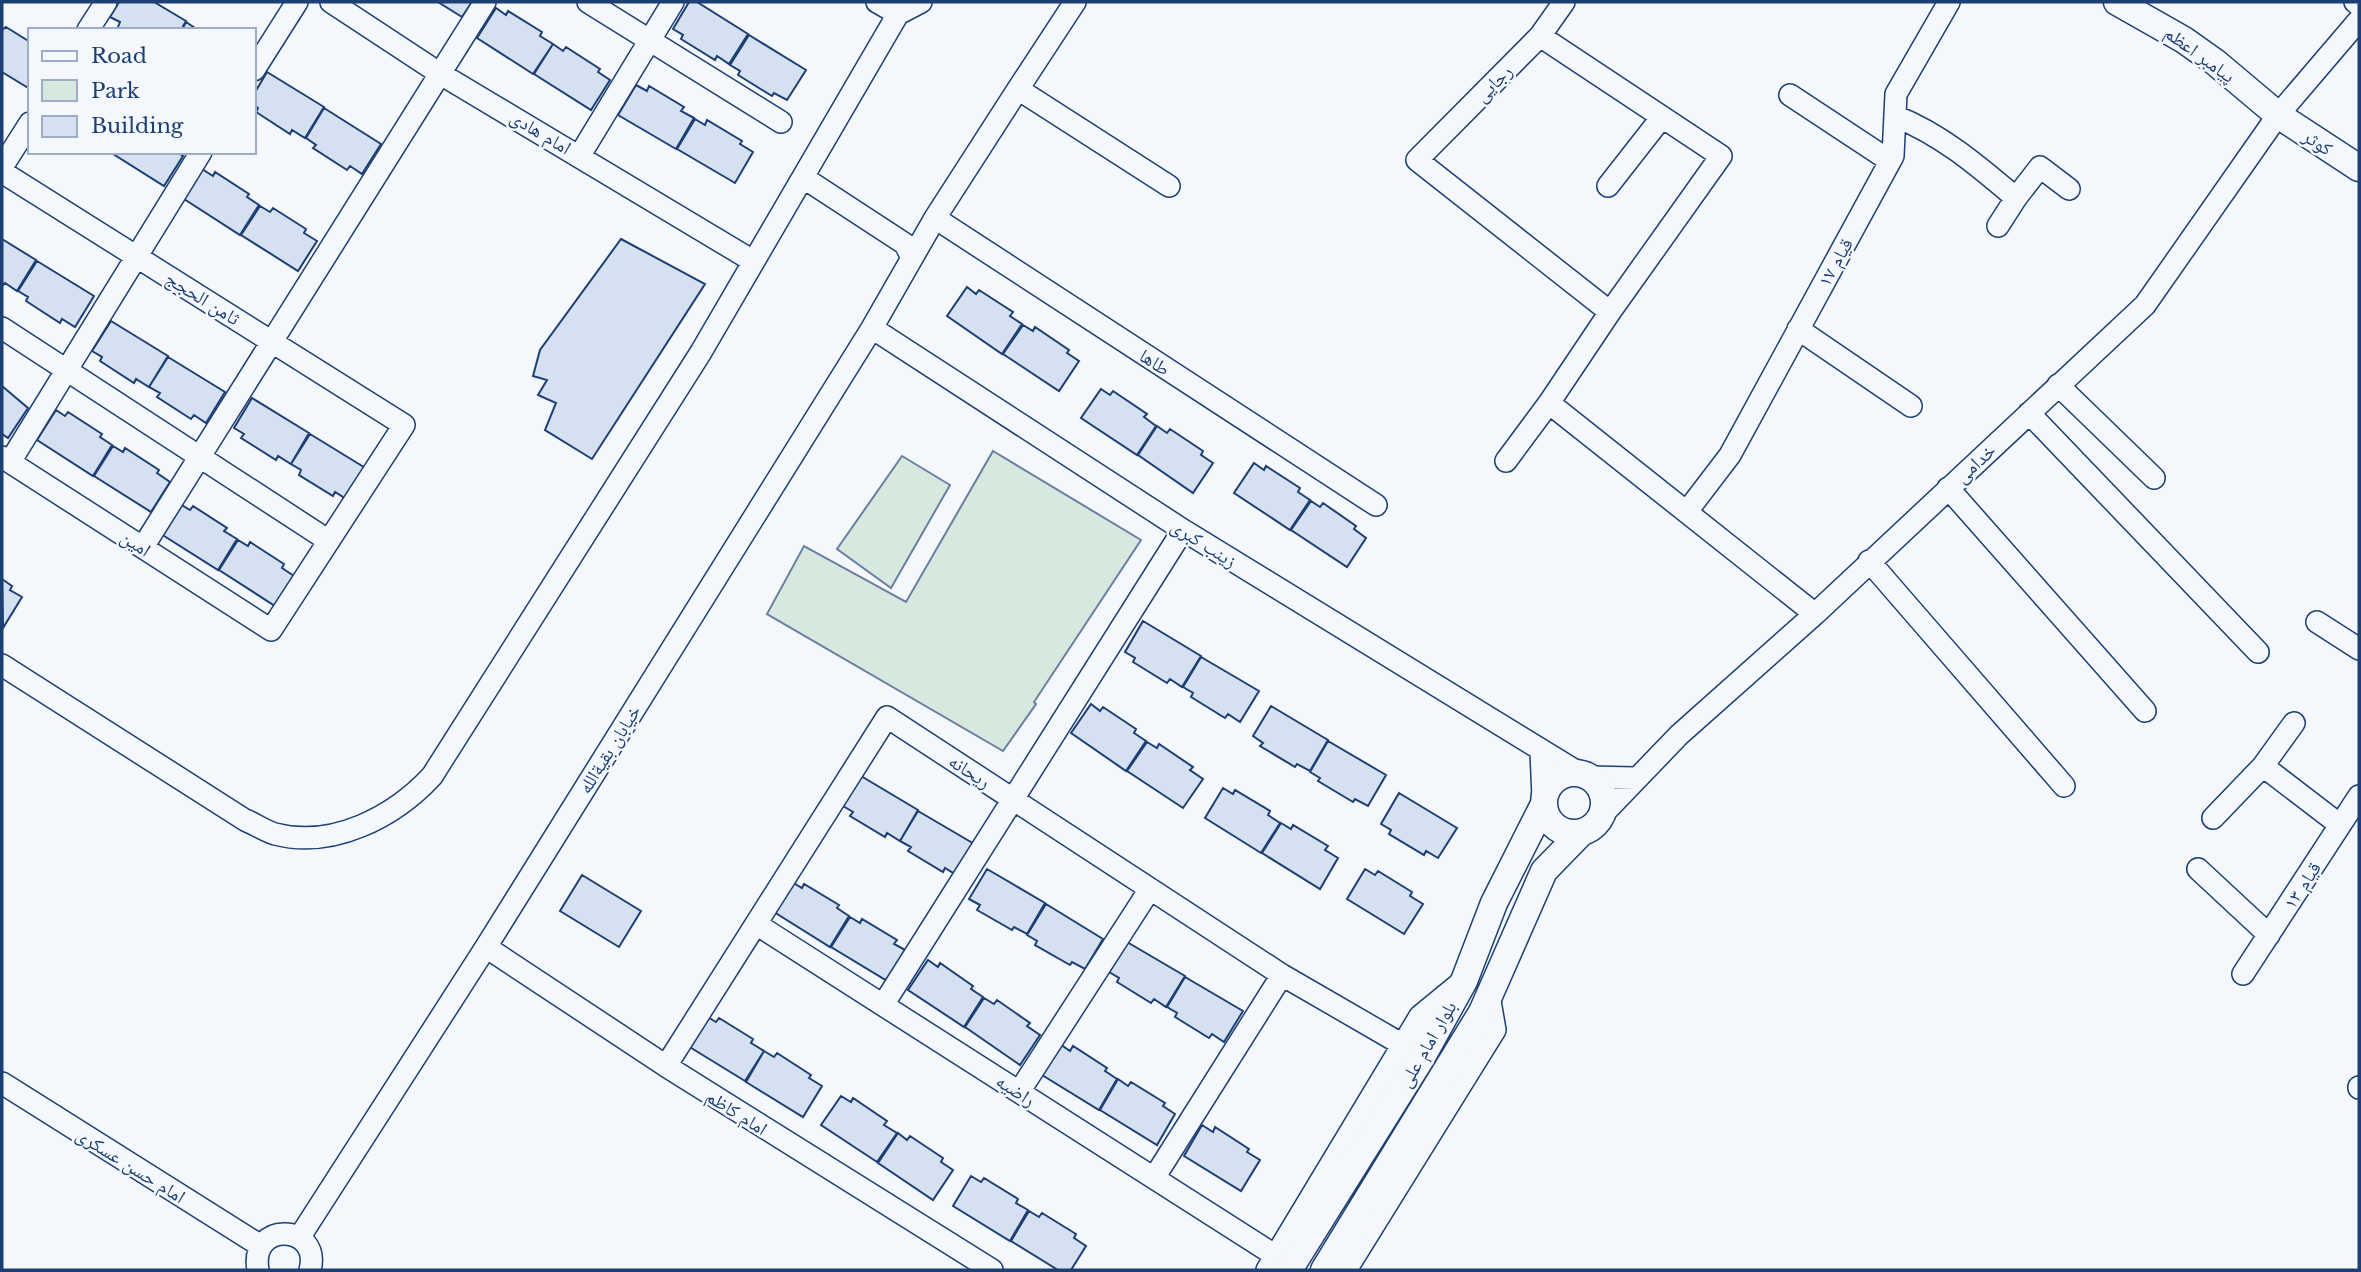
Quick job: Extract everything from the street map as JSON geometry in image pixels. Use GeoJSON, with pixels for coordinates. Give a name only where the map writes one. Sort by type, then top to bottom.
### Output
{"type":"FeatureCollection","features":[{"type":"Feature","properties":{"kind":"main road","name":"پیامبر اعظم"},"geometry":{"type":"LineString","coordinates":[[2117,2],[2152,19],[2215,62],[2278,115]]}},
{"type":"Feature","properties":{"kind":"main road","name":"کوثر"},"geometry":{"type":"LineString","coordinates":[[2278,115],[2359,168]]}},
{"type":"Feature","properties":{"kind":"main road"},"geometry":{"type":"LineString","coordinates":[[1563,774],[1584,775],[1603,793],[1603,814],[1594,827],[1580,834],[1562,833],[1549,822],[1543,802],[1550,783],[1563,774]]}},
{"type":"Feature","properties":{"kind":"main road","name":"بلوار امام علی"},"geometry":{"type":"LineString","coordinates":[[1278,1266],[1422,1057],[1464,981],[1494,903],[1543,802]]}},
{"type":"Feature","properties":{"kind":"main road","name":"بلوار امام علی"},"geometry":{"type":"LineString","coordinates":[[1324,1270],[1489,995],[1544,871],[1580,834]]}},
{"type":"Feature","properties":{"kind":"main road"},"geometry":{"type":"LineString","coordinates":[[1464,981],[1489,995]]}},
{"type":"Feature","properties":{"kind":"street"},"geometry":{"type":"LineString","coordinates":[[89,28],[106,2]]}},
{"type":"Feature","properties":{"kind":"street"},"geometry":{"type":"LineString","coordinates":[[256,67],[297,2]]}},
{"type":"Feature","properties":{"kind":"street","name":"امام هادی"},"geometry":{"type":"LineString","coordinates":[[331,2],[439,72],[753,261]]}},
{"type":"Feature","properties":{"kind":"street"},"geometry":{"type":"LineString","coordinates":[[143,547],[270,340],[485,2]]}},
{"type":"Feature","properties":{"kind":"street"},"geometry":{"type":"LineString","coordinates":[[588,2],[780,122]]}},
{"type":"Feature","properties":{"kind":"street"},"geometry":{"type":"LineString","coordinates":[[580,155],[673,2]]}},
{"type":"Feature","properties":{"kind":"street"},"geometry":{"type":"LineString","coordinates":[[877,2],[899,8],[921,2]]}},
{"type":"Feature","properties":{"kind":"street","name":"خیابان بقیةالله"},"geometry":{"type":"LineString","coordinates":[[299,1238],[486,947],[872,328],[908,268],[911,256],[1075,2]]}},
{"type":"Feature","properties":{"kind":"street","name":"رجایی"},"geometry":{"type":"LineString","coordinates":[[1564,2],[1540,36],[1417,160],[1610,312]]}},
{"type":"Feature","properties":{"kind":"street","name":"قیام ۱۷"},"geometry":{"type":"LineString","coordinates":[[1688,510],[1730,455],[1890,162],[1896,94],[1949,2]]}},
{"type":"Feature","properties":{"kind":"street"},"geometry":{"type":"LineString","coordinates":[[2,665],[245,820],[274,834],[319,835],[344,831],[385,817],[409,801],[432,776],[701,352],[899,8]]}},
{"type":"Feature","properties":{"kind":"street","name":"خدامی"},"geometry":{"type":"LineString","coordinates":[[1603,814],[1634,778],[1815,614],[2145,305],[2278,115],[2359,20]]}},
{"type":"Feature","properties":{"kind":"street"},"geometry":{"type":"LineString","coordinates":[[1506,461],[1721,156],[1540,36]]}},
{"type":"Feature","properties":{"kind":"street"},"geometry":{"type":"LineString","coordinates":[[1018,89],[1169,187]]}},
{"type":"Feature","properties":{"kind":"street"},"geometry":{"type":"LineString","coordinates":[[1790,95],[1890,162]]}},
{"type":"Feature","properties":{"kind":"street"},"geometry":{"type":"LineString","coordinates":[[1895,116],[1927,129],[1969,158],[2016,198]]}},
{"type":"Feature","properties":{"kind":"street"},"geometry":{"type":"LineString","coordinates":[[1608,186],[1662,117]]}},
{"type":"Feature","properties":{"kind":"street"},"geometry":{"type":"LineString","coordinates":[[2,170],[28,126]]}},
{"type":"Feature","properties":{"kind":"street"},"geometry":{"type":"LineString","coordinates":[[6,459],[67,370],[200,154]]}},
{"type":"Feature","properties":{"kind":"street"},"geometry":{"type":"LineString","coordinates":[[1998,226],[2040,167],[2069,189]]}},
{"type":"Feature","properties":{"kind":"street","name":"ثامن الحجج"},"geometry":{"type":"LineString","coordinates":[[2,170],[404,425],[329,541]]}},
{"type":"Feature","properties":{"kind":"street"},"geometry":{"type":"LineString","coordinates":[[803,178],[905,244],[911,256]]}},
{"type":"Feature","properties":{"kind":"street","name":"طاها"},"geometry":{"type":"LineString","coordinates":[[935,218],[1376,505]]}},
{"type":"Feature","properties":{"kind":"street"},"geometry":{"type":"LineString","coordinates":[[2,328],[329,541]]}},
{"type":"Feature","properties":{"kind":"street","name":"زینب کبری"},"geometry":{"type":"LineString","coordinates":[[872,328],[1183,530],[1584,775]]}},
{"type":"Feature","properties":{"kind":"street"},"geometry":{"type":"LineString","coordinates":[[1798,329],[1911,406]]}},
{"type":"Feature","properties":{"kind":"street"},"geometry":{"type":"LineString","coordinates":[[2058,386],[2154,478]]}},
{"type":"Feature","properties":{"kind":"street"},"geometry":{"type":"LineString","coordinates":[[1549,403],[1688,510],[1815,614]]}},
{"type":"Feature","properties":{"kind":"street"},"geometry":{"type":"LineString","coordinates":[[2029,413],[2258,652]]}},
{"type":"Feature","properties":{"kind":"street","name":"امین"},"geometry":{"type":"LineString","coordinates":[[6,459],[271,630],[329,541]]}},
{"type":"Feature","properties":{"kind":"street"},"geometry":{"type":"LineString","coordinates":[[1948,488],[2145,711]]}},
{"type":"Feature","properties":{"kind":"street"},"geometry":{"type":"LineString","coordinates":[[883,1005],[1015,800],[1183,530]]}},
{"type":"Feature","properties":{"kind":"street"},"geometry":{"type":"LineString","coordinates":[[1869,561],[2064,786]]}},
{"type":"Feature","properties":{"kind":"street"},"geometry":{"type":"LineString","coordinates":[[2317,622],[2359,649]]}},
{"type":"Feature","properties":{"kind":"street","name":"ریحانه"},"geometry":{"type":"LineString","coordinates":[[666,1066],[887,717],[1282,975],[1403,1045]]}},
{"type":"Feature","properties":{"kind":"street"},"geometry":{"type":"LineString","coordinates":[[2213,818],[2263,766],[2294,723]]}},
{"type":"Feature","properties":{"kind":"street"},"geometry":{"type":"LineString","coordinates":[[1541,751],[1543,802]]}},
{"type":"Feature","properties":{"kind":"street"},"geometry":{"type":"LineString","coordinates":[[2263,766],[2340,825]]}},
{"type":"Feature","properties":{"kind":"street"},"geometry":{"type":"LineString","coordinates":[[1584,775],[1634,778]]}},
{"type":"Feature","properties":{"kind":"street","name":"قیام ۱۳"},"geometry":{"type":"LineString","coordinates":[[2244,974],[2359,796]]}},
{"type":"Feature","properties":{"kind":"street"},"geometry":{"type":"LineString","coordinates":[[2198,869],[2269,935]]}},
{"type":"Feature","properties":{"kind":"street"},"geometry":{"type":"LineString","coordinates":[[1019,1092],[1150,889]]}},
{"type":"Feature","properties":{"kind":"street","name":"راضیه"},"geometry":{"type":"LineString","coordinates":[[756,924],[1154,1178],[1278,1266]]}},
{"type":"Feature","properties":{"kind":"street","name":"امام کاظم"},"geometry":{"type":"LineString","coordinates":[[486,947],[666,1066],[992,1270]]}},
{"type":"Feature","properties":{"kind":"street"},"geometry":{"type":"LineString","coordinates":[[1154,1178],[1282,975]]}},
{"type":"Feature","properties":{"kind":"street"},"geometry":{"type":"LineString","coordinates":[[1278,1266],[1420,1016],[1464,981]]}},
{"type":"Feature","properties":{"kind":"street"},"geometry":{"type":"LineString","coordinates":[[1346,1270],[1495,1030],[1489,995]]}},
{"type":"Feature","properties":{"kind":"street","name":"امام حسن عسکری"},"geometry":{"type":"LineString","coordinates":[[2,1083],[261,1246]]}},
{"type":"Feature","properties":{"kind":"street"},"geometry":{"type":"LineString","coordinates":[[258,1270],[257,1254],[261,1246],[267,1240],[283,1233],[299,1238],[310,1251],[310,1270]]}},
{"type":"Feature","properties":{"kind":"green space"},"geometry":{"type":"Polygon","coordinates":[[[993,451],[1141,540],[1003,751],[767,614],[804,546],[906,602],[993,451]]]}},
{"type":"Feature","properties":{"kind":"green space"},"geometry":{"type":"Polygon","coordinates":[[[902,456],[950,485],[891,588],[837,549],[902,456]]]}},
{"type":"Feature","properties":{"kind":"building"},"geometry":{"type":"Polygon","coordinates":[[[119,2],[154,2],[186,21],[182,28],[120,28],[120,22],[110,17],[119,2]]]}},
{"type":"Feature","properties":{"kind":"building"},"geometry":{"type":"Polygon","coordinates":[[[438,2],[472,2],[462,17],[438,2]]]}},
{"type":"Feature","properties":{"kind":"building"},"geometry":{"type":"Polygon","coordinates":[[[689,2],[697,2],[748,34],[729,64],[717,56],[715,60],[681,39],[683,35],[673,29],[689,2]]]}},
{"type":"Feature","properties":{"kind":"building"},"geometry":{"type":"Polygon","coordinates":[[[496,8],[506,15],[508,11],[542,32],[540,36],[553,44],[533,74],[477,38],[496,8]]]}},
{"type":"Feature","properties":{"kind":"building"},"geometry":{"type":"Polygon","coordinates":[[[186,22],[195,28],[183,28],[186,22]]]}},
{"type":"Feature","properties":{"kind":"building"},"geometry":{"type":"Polygon","coordinates":[[[6,27],[28,41],[28,88],[2,72],[2,30],[6,27]]]}},
{"type":"Feature","properties":{"kind":"building"},"geometry":{"type":"Polygon","coordinates":[[[749,35],[806,70],[787,100],[774,93],[772,96],[738,75],[740,71],[730,65],[749,35]]]}},
{"type":"Feature","properties":{"kind":"building"},"geometry":{"type":"Polygon","coordinates":[[[553,44],[563,51],[566,47],[600,69],[598,72],[610,80],[591,110],[534,74],[553,44]]]}},
{"type":"Feature","properties":{"kind":"building"},"geometry":{"type":"Polygon","coordinates":[[[267,72],[324,107],[305,138],[292,130],[290,134],[256,112],[256,91],[267,72]]]}},
{"type":"Feature","properties":{"kind":"building"},"geometry":{"type":"Polygon","coordinates":[[[636,85],[647,91],[649,86],[684,107],[681,111],[694,118],[676,149],[618,115],[636,85]]]}},
{"type":"Feature","properties":{"kind":"building"},"geometry":{"type":"Polygon","coordinates":[[[324,108],[381,144],[362,174],[350,166],[347,170],[313,148],[316,145],[306,138],[324,108]]]}},
{"type":"Feature","properties":{"kind":"building"},"geometry":{"type":"Polygon","coordinates":[[[695,119],[705,125],[707,120],[742,141],[740,144],[753,152],[735,183],[677,149],[695,119]]]}},
{"type":"Feature","properties":{"kind":"building"},"geometry":{"type":"Polygon","coordinates":[[[113,154],[180,154],[183,156],[164,186],[113,154]]]}},
{"type":"Feature","properties":{"kind":"building"},"geometry":{"type":"Polygon","coordinates":[[[202,169],[213,176],[215,172],[249,194],[247,197],[259,205],[240,235],[184,199],[202,169]]]}},
{"type":"Feature","properties":{"kind":"building"},"geometry":{"type":"Polygon","coordinates":[[[260,206],[270,212],[273,208],[306,229],[304,233],[317,241],[298,271],[241,235],[260,206]]]}},
{"type":"Feature","properties":{"kind":"building"},"geometry":{"type":"Polygon","coordinates":[[[2,239],[36,260],[17,291],[5,283],[2,286],[2,239]]]}},
{"type":"Feature","properties":{"kind":"building"},"geometry":{"type":"Polygon","coordinates":[[[621,239],[705,284],[592,459],[545,430],[556,403],[538,395],[547,380],[533,376],[540,350],[621,239]]]}},
{"type":"Feature","properties":{"kind":"building"},"geometry":{"type":"Polygon","coordinates":[[[37,261],[94,296],[75,327],[62,319],[60,323],[26,301],[28,297],[18,291],[37,261]]]}},
{"type":"Feature","properties":{"kind":"building"},"geometry":{"type":"Polygon","coordinates":[[[967,287],[976,294],[979,290],[1013,312],[1010,316],[1022,324],[1002,354],[947,316],[967,287]]]}},
{"type":"Feature","properties":{"kind":"building"},"geometry":{"type":"Polygon","coordinates":[[[111,321],[168,356],[149,387],[136,379],[134,383],[100,361],[102,357],[92,351],[111,321]]]}},
{"type":"Feature","properties":{"kind":"building"},"geometry":{"type":"Polygon","coordinates":[[[1023,325],[1033,331],[1035,327],[1069,350],[1067,353],[1079,361],[1059,391],[1003,354],[1023,325]]]}},
{"type":"Feature","properties":{"kind":"building"},"geometry":{"type":"Polygon","coordinates":[[[168,357],[225,392],[206,423],[194,415],[191,419],[157,397],[160,393],[149,387],[168,357]]]}},
{"type":"Feature","properties":{"kind":"building"},"geometry":{"type":"Polygon","coordinates":[[[2,386],[28,408],[8,438],[2,434],[2,386]]]}},
{"type":"Feature","properties":{"kind":"building"},"geometry":{"type":"Polygon","coordinates":[[[1101,389],[1110,395],[1113,391],[1147,414],[1144,417],[1156,426],[1137,455],[1081,418],[1101,389]]]}},
{"type":"Feature","properties":{"kind":"building"},"geometry":{"type":"Polygon","coordinates":[[[252,398],[309,433],[291,464],[278,456],[276,460],[241,438],[244,434],[234,428],[252,398]]]}},
{"type":"Feature","properties":{"kind":"building"},"geometry":{"type":"Polygon","coordinates":[[[56,410],[65,416],[68,412],[102,434],[100,437],[112,445],[93,476],[37,440],[56,410]]]}},
{"type":"Feature","properties":{"kind":"building"},"geometry":{"type":"Polygon","coordinates":[[[1157,426],[1167,433],[1170,429],[1203,451],[1201,455],[1213,463],[1193,493],[1138,455],[1157,426]]]}},
{"type":"Feature","properties":{"kind":"building"},"geometry":{"type":"Polygon","coordinates":[[[310,434],[367,469],[348,500],[335,492],[333,496],[299,475],[301,470],[291,464],[310,434]]]}},
{"type":"Feature","properties":{"kind":"building"},"geometry":{"type":"Polygon","coordinates":[[[113,446],[123,452],[125,448],[159,470],[157,473],[170,482],[151,512],[94,476],[113,446]]]}},
{"type":"Feature","properties":{"kind":"building"},"geometry":{"type":"Polygon","coordinates":[[[1254,463],[1264,470],[1266,466],[1300,488],[1298,492],[1310,500],[1290,530],[1234,493],[1254,463]]]}},
{"type":"Feature","properties":{"kind":"building"},"geometry":{"type":"Polygon","coordinates":[[[1311,501],[1320,507],[1323,503],[1356,526],[1354,529],[1366,538],[1347,567],[1291,530],[1311,501]]]}},
{"type":"Feature","properties":{"kind":"building"},"geometry":{"type":"Polygon","coordinates":[[[180,504],[190,510],[193,506],[227,528],[224,531],[237,539],[218,570],[161,534],[180,504]]]}},
{"type":"Feature","properties":{"kind":"building"},"geometry":{"type":"Polygon","coordinates":[[[238,540],[248,546],[250,542],[284,564],[282,568],[294,576],[275,606],[219,570],[238,540]]]}},
{"type":"Feature","properties":{"kind":"building"},"geometry":{"type":"Polygon","coordinates":[[[2,579],[12,586],[10,590],[22,597],[3,628],[2,579]]]}},
{"type":"Feature","properties":{"kind":"building"},"geometry":{"type":"Polygon","coordinates":[[[1143,621],[1201,656],[1182,687],[1170,679],[1167,683],[1133,662],[1135,658],[1125,652],[1143,621]]]}},
{"type":"Feature","properties":{"kind":"building"},"geometry":{"type":"Polygon","coordinates":[[[1201,657],[1259,691],[1240,722],[1228,714],[1225,718],[1191,697],[1193,693],[1183,687],[1201,657]]]}},
{"type":"Feature","properties":{"kind":"building"},"geometry":{"type":"Polygon","coordinates":[[[1091,704],[1100,711],[1103,707],[1136,729],[1134,733],[1146,741],[1126,771],[1071,733],[1091,704]]]}},
{"type":"Feature","properties":{"kind":"building"},"geometry":{"type":"Polygon","coordinates":[[[1271,706],[1328,740],[1310,771],[1297,764],[1295,767],[1260,746],[1263,743],[1253,736],[1271,706]]]}},
{"type":"Feature","properties":{"kind":"building"},"geometry":{"type":"Polygon","coordinates":[[[1328,741],[1386,775],[1368,806],[1355,799],[1353,802],[1318,781],[1320,778],[1310,772],[1328,741]]]}},
{"type":"Feature","properties":{"kind":"building"},"geometry":{"type":"Polygon","coordinates":[[[1147,742],[1157,748],[1159,744],[1193,767],[1190,770],[1203,779],[1183,808],[1127,771],[1147,742]]]}},
{"type":"Feature","properties":{"kind":"building"},"geometry":{"type":"Polygon","coordinates":[[[861,776],[918,810],[900,841],[887,833],[885,837],[850,816],[853,812],[843,806],[861,776]]]}},
{"type":"Feature","properties":{"kind":"building"},"geometry":{"type":"Polygon","coordinates":[[[1223,788],[1233,794],[1235,790],[1270,811],[1268,815],[1280,823],[1261,853],[1205,818],[1223,788]]]}},
{"type":"Feature","properties":{"kind":"building"},"geometry":{"type":"Polygon","coordinates":[[[1399,793],[1457,828],[1438,858],[1426,851],[1424,855],[1389,834],[1391,830],[1381,824],[1399,793]]]}},
{"type":"Feature","properties":{"kind":"building"},"geometry":{"type":"Polygon","coordinates":[[[918,811],[976,845],[958,876],[945,868],[943,872],[908,851],[911,847],[900,841],[918,811]]]}},
{"type":"Feature","properties":{"kind":"building"},"geometry":{"type":"Polygon","coordinates":[[[1281,823],[1291,829],[1293,825],[1328,846],[1325,850],[1338,858],[1320,889],[1262,853],[1281,823]]]}},
{"type":"Feature","properties":{"kind":"building"},"geometry":{"type":"Polygon","coordinates":[[[987,869],[1045,903],[1027,934],[1014,927],[1012,930],[977,910],[980,905],[969,899],[987,869]]]}},
{"type":"Feature","properties":{"kind":"building"},"geometry":{"type":"Polygon","coordinates":[[[1365,869],[1375,875],[1378,871],[1412,892],[1410,896],[1423,904],[1404,934],[1347,899],[1365,869]]]}},
{"type":"Feature","properties":{"kind":"building"},"geometry":{"type":"Polygon","coordinates":[[[582,875],[641,911],[619,947],[560,911],[582,875]]]}},
{"type":"Feature","properties":{"kind":"building"},"geometry":{"type":"Polygon","coordinates":[[[792,882],[802,888],[804,884],[839,905],[837,908],[849,916],[830,947],[774,912],[792,882]]]}},
{"type":"Feature","properties":{"kind":"building"},"geometry":{"type":"Polygon","coordinates":[[[1046,904],[1103,939],[1085,969],[1072,962],[1070,965],[1035,945],[1037,941],[1027,935],[1046,904]]]}},
{"type":"Feature","properties":{"kind":"building"},"geometry":{"type":"Polygon","coordinates":[[[850,917],[860,923],[862,919],[897,940],[894,944],[907,951],[889,982],[831,947],[850,917]]]}},
{"type":"Feature","properties":{"kind":"building"},"geometry":{"type":"Polygon","coordinates":[[[1127,942],[1185,976],[1166,1007],[1154,999],[1151,1003],[1117,982],[1119,978],[1109,972],[1127,942]]]}},
{"type":"Feature","properties":{"kind":"building"},"geometry":{"type":"Polygon","coordinates":[[[928,960],[938,967],[940,963],[973,986],[971,989],[983,997],[964,1027],[908,990],[928,960]]]}},
{"type":"Feature","properties":{"kind":"building"},"geometry":{"type":"Polygon","coordinates":[[[1185,977],[1243,1011],[1224,1042],[1212,1034],[1209,1038],[1175,1017],[1177,1013],[1167,1007],[1185,977]]]}},
{"type":"Feature","properties":{"kind":"building"},"geometry":{"type":"Polygon","coordinates":[[[984,998],[994,1004],[997,1000],[1030,1023],[1027,1026],[1040,1035],[1020,1065],[965,1027],[984,998]]]}},
{"type":"Feature","properties":{"kind":"building"},"geometry":{"type":"Polygon","coordinates":[[[706,1016],[716,1022],[719,1018],[753,1039],[751,1043],[764,1051],[745,1081],[688,1046],[706,1016]]]}},
{"type":"Feature","properties":{"kind":"building"},"geometry":{"type":"Polygon","coordinates":[[[1060,1044],[1070,1051],[1073,1046],[1107,1068],[1105,1071],[1117,1079],[1099,1110],[1042,1075],[1060,1044]]]}},
{"type":"Feature","properties":{"kind":"building"},"geometry":{"type":"Polygon","coordinates":[[[764,1051],[774,1057],[777,1053],[811,1075],[809,1078],[822,1086],[803,1117],[746,1082],[764,1051]]]}},
{"type":"Feature","properties":{"kind":"building"},"geometry":{"type":"Polygon","coordinates":[[[1118,1079],[1128,1086],[1131,1082],[1165,1103],[1163,1106],[1175,1114],[1157,1145],[1100,1110],[1118,1079]]]}},
{"type":"Feature","properties":{"kind":"building"},"geometry":{"type":"Polygon","coordinates":[[[841,1096],[851,1102],[853,1098],[887,1121],[884,1125],[897,1133],[877,1162],[821,1125],[841,1096]]]}},
{"type":"Feature","properties":{"kind":"building"},"geometry":{"type":"Polygon","coordinates":[[[1202,1125],[1213,1132],[1215,1127],[1249,1149],[1247,1152],[1260,1160],[1241,1191],[1184,1156],[1202,1125]]]}},
{"type":"Feature","properties":{"kind":"building"},"geometry":{"type":"Polygon","coordinates":[[[898,1133],[907,1140],[910,1136],[943,1158],[941,1162],[953,1170],[933,1200],[878,1163],[898,1133]]]}},
{"type":"Feature","properties":{"kind":"building"},"geometry":{"type":"Polygon","coordinates":[[[971,1176],[981,1182],[984,1178],[1018,1199],[1016,1203],[1028,1210],[1010,1241],[953,1206],[971,1176]]]}},
{"type":"Feature","properties":{"kind":"building"},"geometry":{"type":"Polygon","coordinates":[[[1029,1211],[1039,1217],[1042,1213],[1076,1234],[1074,1238],[1086,1246],[1071,1270],[1058,1270],[1011,1241],[1029,1211]]]}}]}
